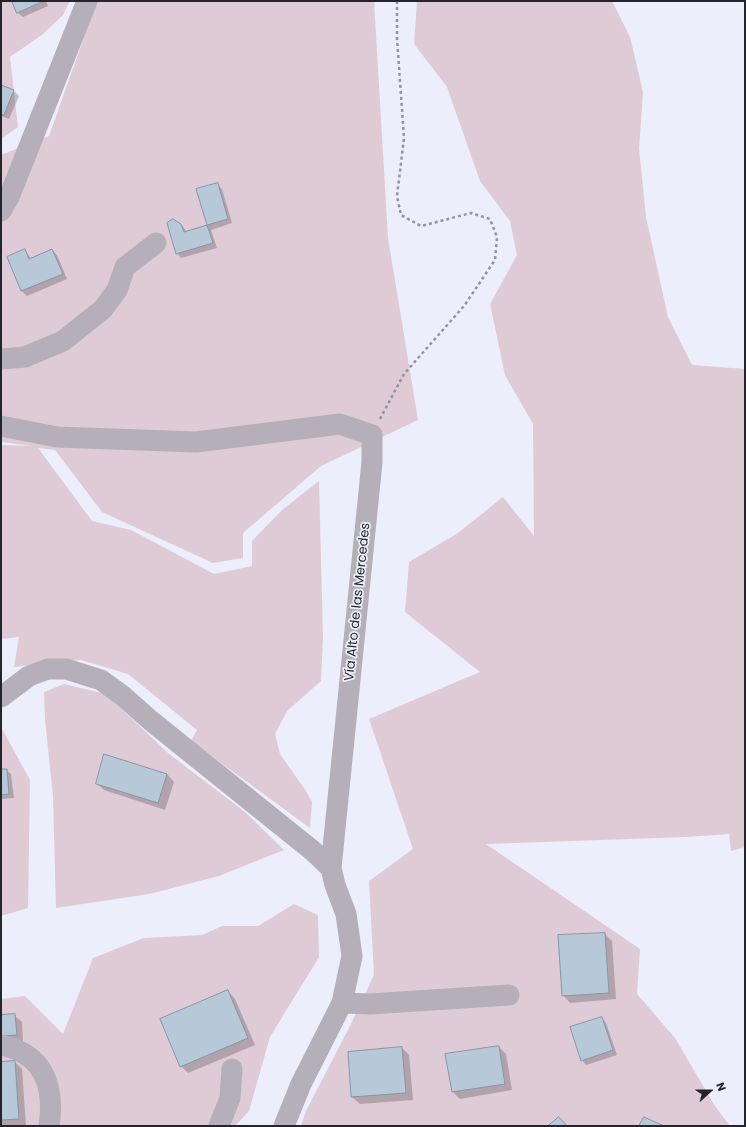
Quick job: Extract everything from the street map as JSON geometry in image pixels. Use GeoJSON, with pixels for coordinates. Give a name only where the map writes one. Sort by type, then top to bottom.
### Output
{"type":"FeatureCollection","features":[{"type":"Feature","properties":{"kind":"street"},"geometry":{"type":"LineString","coordinates":[[1,211],[9,198],[87,1]]}},
{"type":"Feature","properties":{"kind":"street"},"geometry":{"type":"LineString","coordinates":[[1,359],[25,357],[63,341],[103,309],[117,290],[125,267],[156,243]]}},
{"type":"Feature","properties":{"kind":"street"},"geometry":{"type":"LineString","coordinates":[[1,426],[57,437],[196,442],[340,424],[372,435]]}},
{"type":"Feature","properties":{"kind":"street","name":"Vía Alto de las Mercedes"},"geometry":{"type":"LineString","coordinates":[[284,1126],[301,1084],[342,1003],[352,956],[346,914],[335,885],[331,868],[372,462],[372,435]]}},
{"type":"Feature","properties":{"kind":"street"},"geometry":{"type":"LineString","coordinates":[[1,698],[29,676],[48,669],[66,669],[101,680],[123,696],[150,720],[288,831],[331,868]]}},
{"type":"Feature","properties":{"kind":"street"},"geometry":{"type":"LineString","coordinates":[[342,1003],[370,1004],[508,995]]}},
{"type":"Feature","properties":{"kind":"street"},"geometry":{"type":"LineString","coordinates":[[1,1045],[14,1048],[27,1055],[37,1064],[46,1078],[51,1097],[50,1126]]}},
{"type":"Feature","properties":{"kind":"street"},"geometry":{"type":"LineString","coordinates":[[219,1126],[230,1098],[232,1069]]}},
{"type":"Feature","properties":{"kind":"path"},"geometry":{"type":"LineString","coordinates":[[372,435],[404,374],[464,306],[495,260],[497,237],[490,219],[471,212],[421,226],[401,215],[397,196],[404,138],[397,38],[397,1]]}},
{"type":"Feature","properties":{"kind":"shaded area"},"geometry":{"type":"Polygon","coordinates":[[[1,1],[70,1],[63,15],[43,34],[10,57],[18,127],[1,139],[1,1]]]}},
{"type":"Feature","properties":{"kind":"shaded area"},"geometry":{"type":"Polygon","coordinates":[[[97,1],[374,1],[388,238],[418,420],[321,466],[243,533],[243,558],[213,563],[102,512],[55,450],[38,448],[92,521],[131,530],[214,574],[252,566],[252,541],[282,510],[319,481],[323,637],[321,681],[287,711],[275,734],[280,754],[312,802],[310,828],[191,741],[197,730],[128,674],[81,660],[14,667],[19,637],[1,639],[1,445],[31,446],[1,442],[1,155],[49,136],[97,1]]]}},
{"type":"Feature","properties":{"kind":"shaded area"},"geometry":{"type":"Polygon","coordinates":[[[417,1],[612,1],[630,37],[643,92],[639,149],[646,217],[668,317],[692,365],[745,369],[745,847],[731,851],[729,834],[686,837],[486,844],[640,949],[637,994],[675,1038],[715,1106],[730,1126],[301,1126],[306,1111],[350,1026],[374,975],[369,881],[413,849],[369,719],[480,672],[405,612],[409,562],[458,533],[503,497],[534,536],[533,424],[505,375],[490,304],[517,255],[510,221],[480,181],[447,87],[414,44],[417,1]]]}},
{"type":"Feature","properties":{"kind":"shaded area"},"geometry":{"type":"Polygon","coordinates":[[[64,684],[106,694],[168,753],[245,812],[284,850],[219,876],[149,894],[56,908],[53,796],[45,720],[44,692],[64,684]]]}},
{"type":"Feature","properties":{"kind":"shaded area"},"geometry":{"type":"Polygon","coordinates":[[[1,727],[30,780],[28,908],[1,916],[1,727]]]}},
{"type":"Feature","properties":{"kind":"shaded area"},"geometry":{"type":"Polygon","coordinates":[[[294,904],[318,915],[319,957],[270,1037],[249,1111],[235,1126],[1,1126],[1,999],[25,996],[63,1034],[93,958],[144,938],[202,935],[222,926],[258,926],[294,904]]]}},
{"type":"Feature","properties":{"kind":"building"},"geometry":{"type":"Polygon","coordinates":[[[12,1],[44,1],[17,13],[12,1]]]}},
{"type":"Feature","properties":{"kind":"building"},"geometry":{"type":"Polygon","coordinates":[[[1,85],[14,90],[4,115],[1,114],[1,85]]]}},
{"type":"Feature","properties":{"kind":"building"},"geometry":{"type":"Polygon","coordinates":[[[218,183],[228,219],[207,225],[196,189],[218,183]]]}},
{"type":"Feature","properties":{"kind":"building"},"geometry":{"type":"Polygon","coordinates":[[[173,219],[181,224],[184,232],[207,225],[213,243],[176,254],[167,223],[173,219]]]}},
{"type":"Feature","properties":{"kind":"building"},"geometry":{"type":"Polygon","coordinates":[[[25,249],[29,259],[52,249],[63,274],[21,291],[7,257],[25,249]]]}},
{"type":"Feature","properties":{"kind":"building"},"geometry":{"type":"Polygon","coordinates":[[[104,754],[167,774],[158,803],[96,784],[104,754]]]}},
{"type":"Feature","properties":{"kind":"building"},"geometry":{"type":"Polygon","coordinates":[[[1,769],[7,769],[9,794],[1,795],[1,769]]]}},
{"type":"Feature","properties":{"kind":"building"},"geometry":{"type":"Polygon","coordinates":[[[605,933],[609,993],[562,996],[558,935],[605,933]]]}},
{"type":"Feature","properties":{"kind":"building"},"geometry":{"type":"Polygon","coordinates":[[[228,990],[248,1038],[180,1067],[160,1019],[228,990]]]}},
{"type":"Feature","properties":{"kind":"building"},"geometry":{"type":"Polygon","coordinates":[[[15,1014],[17,1035],[1,1036],[1,1015],[15,1014]]]}},
{"type":"Feature","properties":{"kind":"building"},"geometry":{"type":"Polygon","coordinates":[[[602,1017],[613,1050],[581,1061],[570,1027],[602,1017]]]}},
{"type":"Feature","properties":{"kind":"building"},"geometry":{"type":"Polygon","coordinates":[[[499,1046],[505,1084],[452,1092],[445,1054],[499,1046]]]}},
{"type":"Feature","properties":{"kind":"building"},"geometry":{"type":"Polygon","coordinates":[[[402,1047],[406,1093],[351,1097],[348,1052],[402,1047]]]}},
{"type":"Feature","properties":{"kind":"building"},"geometry":{"type":"Polygon","coordinates":[[[15,1061],[19,1119],[1,1120],[1,1062],[15,1061]]]}},
{"type":"Feature","properties":{"kind":"building"},"geometry":{"type":"Polygon","coordinates":[[[559,1117],[567,1126],[548,1126],[559,1117]]]}},
{"type":"Feature","properties":{"kind":"building"},"geometry":{"type":"Polygon","coordinates":[[[644,1117],[664,1126],[639,1126],[644,1117]]]}}]}
